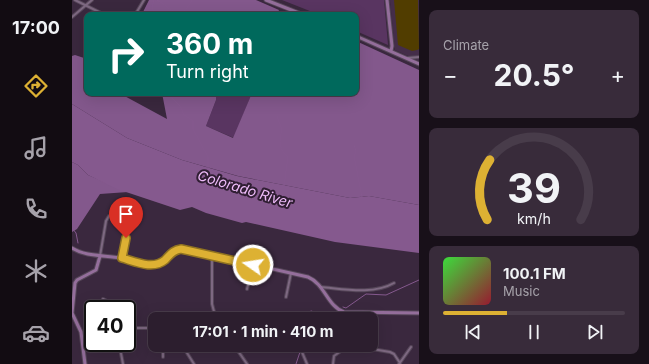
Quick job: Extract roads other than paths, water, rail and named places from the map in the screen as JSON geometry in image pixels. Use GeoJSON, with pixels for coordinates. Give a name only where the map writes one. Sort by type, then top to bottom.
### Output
{"type":"FeatureCollection","features":[{"type":"Feature","properties":{"kind":"street"},"geometry":{"type":"LineString","coordinates":[[75,0],[99,12]]}},
{"type":"Feature","properties":{"kind":"street"},"geometry":{"type":"LineString","coordinates":[[72,17],[92,0]]}},
{"type":"Feature","properties":{"kind":"street"},"geometry":{"type":"LineString","coordinates":[[137,12],[144,0]]}},
{"type":"Feature","properties":{"kind":"street"},"geometry":{"type":"LineString","coordinates":[[266,0],[296,12]]}},
{"type":"Feature","properties":{"kind":"street"},"geometry":{"type":"LineString","coordinates":[[387,0],[392,46],[391,51]]}},
{"type":"Feature","properties":{"kind":"street"},"geometry":{"type":"LineString","coordinates":[[359,37],[419,64]]}},
{"type":"Feature","properties":{"kind":"street"},"geometry":{"type":"LineString","coordinates":[[406,58],[419,57]]}},
{"type":"Feature","properties":{"kind":"street"},"geometry":{"type":"LineString","coordinates":[[85,364],[81,332],[72,314],[73,288],[78,280],[96,270],[106,220],[109,216],[121,216],[129,223],[122,258]]}},
{"type":"Feature","properties":{"kind":"street"},"geometry":{"type":"LineString","coordinates":[[72,248],[79,252],[122,258],[153,265],[160,263],[178,250],[212,256],[312,279],[320,287],[332,304],[344,312],[419,313]]}},
{"type":"Feature","properties":{"kind":"street"},"geometry":{"type":"LineString","coordinates":[[212,256],[212,304],[214,312]]}},
{"type":"Feature","properties":{"kind":"street"},"geometry":{"type":"LineString","coordinates":[[247,289],[253,265]]}},
{"type":"Feature","properties":{"kind":"street"},"geometry":{"type":"LineString","coordinates":[[286,297],[290,274]]}},
{"type":"Feature","properties":{"kind":"street"},"geometry":{"type":"LineString","coordinates":[[320,287],[353,290],[384,289],[394,283]]}},
{"type":"Feature","properties":{"kind":"street"},"geometry":{"type":"LineString","coordinates":[[136,328],[148,328]]}},
{"type":"Feature","properties":{"kind":"street"},"geometry":{"type":"LineString","coordinates":[[333,364],[334,356],[345,347],[353,345],[390,352],[394,354],[400,364],[411,347]]}},
{"type":"Feature","properties":{"kind":"street"},"geometry":{"type":"LineString","coordinates":[[121,352],[123,364]]}},
{"type":"Feature","properties":{"kind":"street"},"geometry":{"type":"LineString","coordinates":[[163,357],[164,352]]}},
{"type":"Feature","properties":{"kind":"street"},"geometry":{"type":"LineString","coordinates":[[186,352],[194,364]]}},
{"type":"Feature","properties":{"kind":"street"},"geometry":{"type":"LineString","coordinates":[[239,352],[247,364]]}},
{"type":"Feature","properties":{"kind":"street"},"geometry":{"type":"LineString","coordinates":[[302,352],[308,364]]}},
{"type":"Feature","properties":{"kind":"water","name":"Colorado River"},"geometry":{"type":"Polygon","coordinates":[[[72,104],[127,138],[182,160],[237,176],[350,198],[369,196],[419,205],[419,253],[335,242],[246,222],[242,223],[206,213],[192,207],[180,210],[117,189],[88,175],[78,165],[72,162],[72,104]]]}},
{"type":"Feature","properties":{"kind":"waterway"},"geometry":{"type":"LineString","coordinates":[[154,0],[152,7],[154,12]]}},
{"type":"Feature","properties":{"kind":"waterway"},"geometry":{"type":"LineString","coordinates":[[157,0],[176,12]]}},
{"type":"Feature","properties":{"kind":"waterway"},"geometry":{"type":"LineString","coordinates":[[181,12],[192,0]]}},
{"type":"Feature","properties":{"kind":"waterway","name":"Colorado River"},"geometry":{"type":"LineString","coordinates":[[171,96],[180,106],[184,115],[193,121],[193,129],[208,157],[208,168]]}},
{"type":"Feature","properties":{"kind":"waterway","name":"Colorado River"},"geometry":{"type":"LineString","coordinates":[[277,116],[282,130],[280,138],[281,148],[288,157],[284,186]]}},
{"type":"Feature","properties":{"kind":"waterway"},"geometry":{"type":"LineString","coordinates":[[354,145],[356,151],[354,156],[362,197]]}},
{"type":"Feature","properties":{"kind":"waterway"},"geometry":{"type":"LineString","coordinates":[[72,228],[76,233],[78,243]]}},
{"type":"Feature","properties":{"kind":"waterway"},"geometry":{"type":"LineString","coordinates":[[343,307],[346,308],[366,294],[386,295],[419,280]]}},
{"type":"Feature","properties":{"kind":"waterway"},"geometry":{"type":"LineString","coordinates":[[307,312],[313,312]]}},
{"type":"Feature","properties":{"kind":"waterway"},"geometry":{"type":"LineString","coordinates":[[296,364],[300,352]]}}]}
